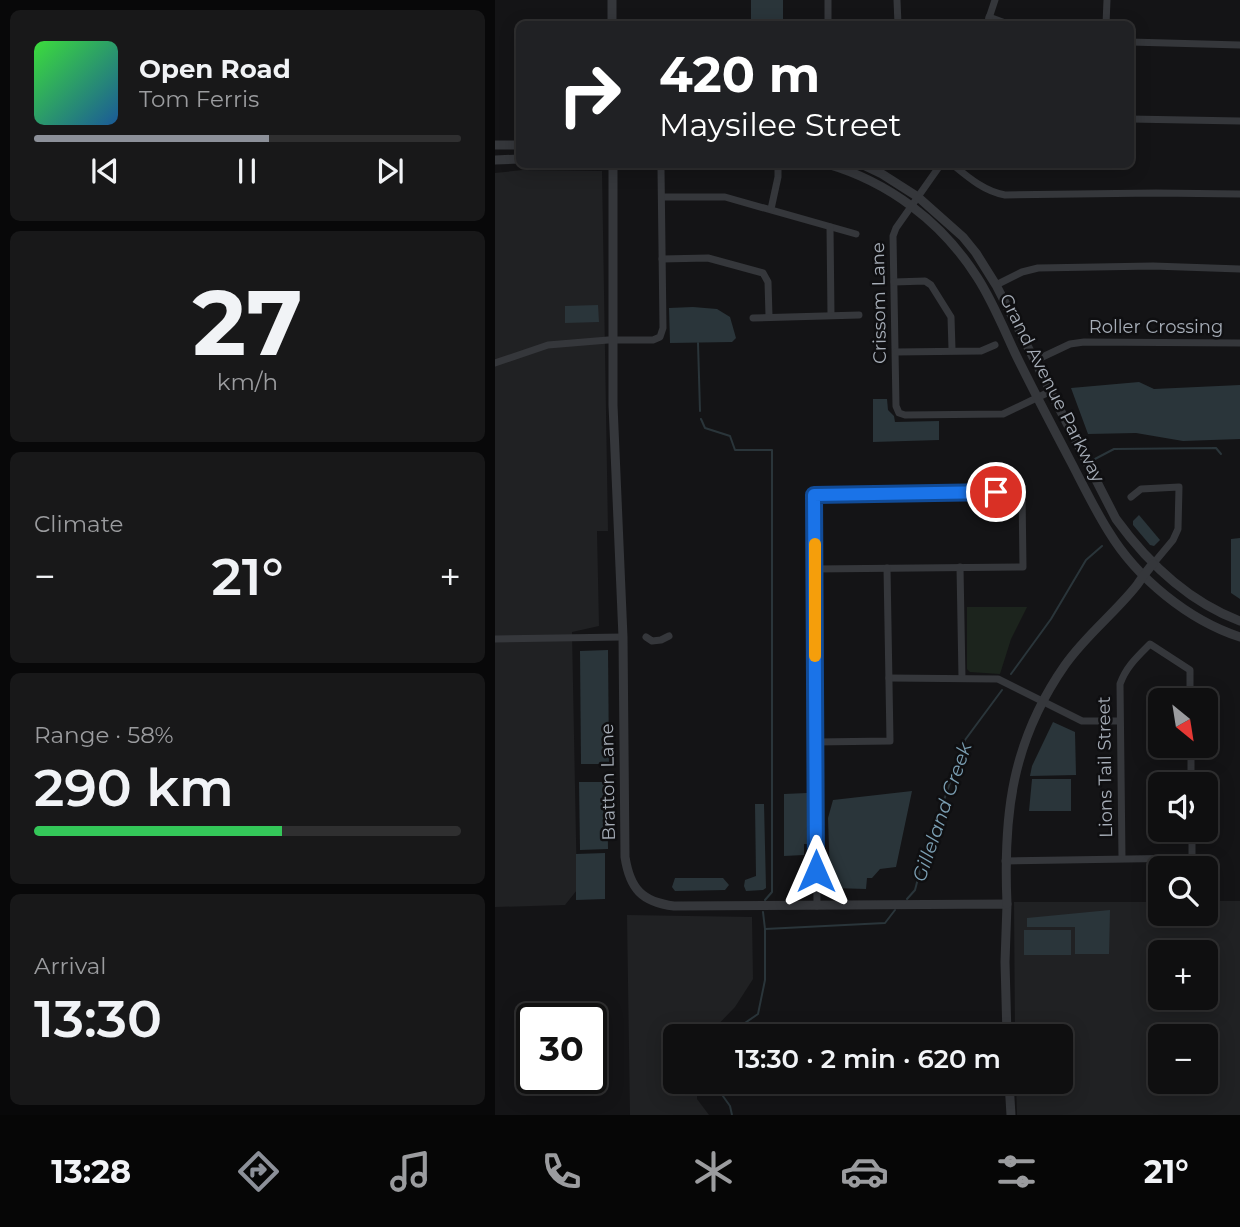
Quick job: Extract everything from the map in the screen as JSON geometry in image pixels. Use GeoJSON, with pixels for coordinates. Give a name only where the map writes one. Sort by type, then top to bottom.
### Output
{"type":"FeatureCollection","features":[{"type":"Feature","properties":{"kind":"street"},"geometry":{"type":"LineString","coordinates":[[612,0],[612,21]]}},
{"type":"Feature","properties":{"kind":"street"},"geometry":{"type":"LineString","coordinates":[[827,0],[828,21]]}},
{"type":"Feature","properties":{"kind":"street"},"geometry":{"type":"LineString","coordinates":[[897,0],[897,21]]}},
{"type":"Feature","properties":{"kind":"street"},"geometry":{"type":"LineString","coordinates":[[988,21],[995,0]]}},
{"type":"Feature","properties":{"kind":"street"},"geometry":{"type":"LineString","coordinates":[[1106,21],[1107,0]]}},
{"type":"Feature","properties":{"kind":"street"},"geometry":{"type":"LineString","coordinates":[[1134,43],[1240,45]]}},
{"type":"Feature","properties":{"kind":"street"},"geometry":{"type":"LineString","coordinates":[[1134,119],[1240,121]]}},
{"type":"Feature","properties":{"kind":"street"},"geometry":{"type":"LineString","coordinates":[[495,145],[516,145]]}},
{"type":"Feature","properties":{"kind":"street"},"geometry":{"type":"LineString","coordinates":[[495,160],[516,159]]}},
{"type":"Feature","properties":{"kind":"street","name":"Bratton Lane"},"geometry":{"type":"LineString","coordinates":[[613,168],[613,405],[623,637],[625,857],[631,882],[647,899],[674,906],[1007,904]]}},
{"type":"Feature","properties":{"kind":"street"},"geometry":{"type":"LineString","coordinates":[[770,209],[778,168]]}},
{"type":"Feature","properties":{"kind":"street","name":"Grand Avenue Parkway"},"geometry":{"type":"LineString","coordinates":[[839,168],[868,178],[911,206],[951,243],[977,276],[1037,398],[1109,533],[1143,575],[1193,614],[1225,632],[1240,637]]}},
{"type":"Feature","properties":{"kind":"street","name":"Grand Avenue Parkway"},"geometry":{"type":"LineString","coordinates":[[869,168],[918,197],[963,237],[996,285],[1116,519],[1153,564],[1194,597],[1240,621]]}},
{"type":"Feature","properties":{"kind":"street","name":"Crissom Lane"},"geometry":{"type":"LineString","coordinates":[[938,168],[893,236],[896,406],[899,412],[905,415],[1004,414],[1037,398]]}},
{"type":"Feature","properties":{"kind":"street"},"geometry":{"type":"LineString","coordinates":[[957,168],[979,185],[1005,195],[1156,192],[1240,194]]}},
{"type":"Feature","properties":{"kind":"street"},"geometry":{"type":"LineString","coordinates":[[495,363],[548,345],[653,340],[660,337],[663,328],[661,169]]}},
{"type":"Feature","properties":{"kind":"street"},"geometry":{"type":"LineString","coordinates":[[662,197],[725,197],[856,233]]}},
{"type":"Feature","properties":{"kind":"street"},"geometry":{"type":"LineString","coordinates":[[830,227],[832,315]]}},
{"type":"Feature","properties":{"kind":"street"},"geometry":{"type":"LineString","coordinates":[[662,260],[708,258],[763,273],[768,282],[769,316]]}},
{"type":"Feature","properties":{"kind":"street"},"geometry":{"type":"LineString","coordinates":[[996,285],[1022,272],[1038,268],[1240,269]]}},
{"type":"Feature","properties":{"kind":"street"},"geometry":{"type":"LineString","coordinates":[[894,282],[925,281],[931,285],[951,317],[952,349]]}},
{"type":"Feature","properties":{"kind":"street"},"geometry":{"type":"LineString","coordinates":[[753,318],[859,315]]}},
{"type":"Feature","properties":{"kind":"street","name":"Roller Crossing"},"geometry":{"type":"LineString","coordinates":[[1034,360],[1070,344],[1084,342],[1240,343]]}},
{"type":"Feature","properties":{"kind":"street"},"geometry":{"type":"LineString","coordinates":[[896,352],[952,349],[981,351],[995,345]]}},
{"type":"Feature","properties":{"kind":"street"},"geometry":{"type":"LineString","coordinates":[[1037,398],[1049,392]]}},
{"type":"Feature","properties":{"kind":"street"},"geometry":{"type":"LineString","coordinates":[[1007,1024],[1007,813],[1026,740],[1043,702],[1066,664],[1138,584],[1172,540],[1177,529],[1179,486],[1141,489],[1131,497]]}},
{"type":"Feature","properties":{"kind":"street"},"geometry":{"type":"LineString","coordinates":[[815,569],[1023,567],[1022,492],[814,495],[817,906]]}},
{"type":"Feature","properties":{"kind":"street"},"geometry":{"type":"LineString","coordinates":[[960,567],[962,678]]}},
{"type":"Feature","properties":{"kind":"street"},"geometry":{"type":"LineString","coordinates":[[816,742],[890,741],[887,568]]}},
{"type":"Feature","properties":{"kind":"street"},"geometry":{"type":"LineString","coordinates":[[647,637],[661,640],[667,636]]}},
{"type":"Feature","properties":{"kind":"street"},"geometry":{"type":"LineString","coordinates":[[495,639],[623,637]]}},
{"type":"Feature","properties":{"kind":"street","name":"Lions Tail Street"},"geometry":{"type":"LineString","coordinates":[[1122,858],[1120,684],[1129,665],[1150,644],[1190,670],[1190,688]]}},
{"type":"Feature","properties":{"kind":"street"},"geometry":{"type":"LineString","coordinates":[[889,678],[998,679],[1082,721],[1120,721]]}},
{"type":"Feature","properties":{"kind":"street"},"geometry":{"type":"LineString","coordinates":[[1005,861],[1192,858],[1192,842]]}},
{"type":"Feature","properties":{"kind":"street"},"geometry":{"type":"LineString","coordinates":[[1010,1094],[1011,1115]]}},
{"type":"Feature","properties":{"kind":"shaded area"},"geometry":{"type":"Polygon","coordinates":[[[751,0],[783,0],[783,21],[751,21],[751,0]]]}},
{"type":"Feature","properties":{"kind":"shaded area"},"geometry":{"type":"Polygon","coordinates":[[[523,170],[602,171],[608,531],[597,531],[599,626],[572,632],[577,890],[565,905],[495,907],[495,173],[523,170]]]}},
{"type":"Feature","properties":{"kind":"shaded area"},"geometry":{"type":"Polygon","coordinates":[[[598,305],[599,322],[565,323],[565,306],[598,305]]]}},
{"type":"Feature","properties":{"kind":"shaded area"},"geometry":{"type":"Polygon","coordinates":[[[669,308],[717,309],[730,317],[736,338],[732,342],[670,343],[669,308]]]}},
{"type":"Feature","properties":{"kind":"shaded area"},"geometry":{"type":"Polygon","coordinates":[[[1139,382],[1154,389],[1240,385],[1240,439],[1183,441],[1136,433],[1088,434],[1071,388],[1139,382]]]}},
{"type":"Feature","properties":{"kind":"shaded area"},"geometry":{"type":"Polygon","coordinates":[[[873,399],[887,399],[888,410],[894,416],[895,422],[939,421],[939,440],[873,442],[873,399]]]}},
{"type":"Feature","properties":{"kind":"shaded area"},"geometry":{"type":"Polygon","coordinates":[[[1139,515],[1160,540],[1154,546],[1150,545],[1133,525],[1139,515]]]}},
{"type":"Feature","properties":{"kind":"shaded area"},"geometry":{"type":"Polygon","coordinates":[[[1240,538],[1240,599],[1231,593],[1231,539],[1240,538]]]}},
{"type":"Feature","properties":{"kind":"shaded area"},"geometry":{"type":"Polygon","coordinates":[[[967,607],[1027,607],[1011,639],[1000,674],[970,672],[967,669],[967,607]]]}},
{"type":"Feature","properties":{"kind":"shaded area"},"geometry":{"type":"Polygon","coordinates":[[[608,650],[609,764],[581,764],[580,651],[608,650]]]}},
{"type":"Feature","properties":{"kind":"shaded area"},"geometry":{"type":"Polygon","coordinates":[[[1053,722],[1075,732],[1076,775],[1030,776],[1032,766],[1053,722]]]}},
{"type":"Feature","properties":{"kind":"shaded area"},"geometry":{"type":"Polygon","coordinates":[[[1032,779],[1071,779],[1071,811],[1029,811],[1032,779]]]}},
{"type":"Feature","properties":{"kind":"shaded area"},"geometry":{"type":"Polygon","coordinates":[[[579,782],[607,782],[608,849],[580,850],[579,782]]]}},
{"type":"Feature","properties":{"kind":"shaded area"},"geometry":{"type":"Polygon","coordinates":[[[912,791],[896,867],[880,869],[872,878],[867,878],[866,889],[833,888],[833,878],[830,878],[828,818],[833,800],[912,791]]]}},
{"type":"Feature","properties":{"kind":"shaded area"},"geometry":{"type":"Polygon","coordinates":[[[807,793],[808,844],[804,844],[804,855],[784,856],[784,794],[807,793]]]}},
{"type":"Feature","properties":{"kind":"shaded area"},"geometry":{"type":"Polygon","coordinates":[[[755,804],[764,804],[766,888],[746,891],[745,880],[756,876],[755,804]]]}},
{"type":"Feature","properties":{"kind":"shaded area"},"geometry":{"type":"Polygon","coordinates":[[[605,853],[605,899],[576,900],[576,854],[605,853]]]}},
{"type":"Feature","properties":{"kind":"shaded area"},"geometry":{"type":"Polygon","coordinates":[[[675,878],[723,878],[729,885],[725,890],[675,891],[672,887],[675,878]]]}},
{"type":"Feature","properties":{"kind":"shaded area"},"geometry":{"type":"Polygon","coordinates":[[[1218,901],[1240,901],[1240,1115],[1017,1115],[1016,1094],[1073,1094],[1073,1024],[1015,1024],[1014,902],[1148,902],[1148,926],[1218,926],[1218,901]]]}},
{"type":"Feature","properties":{"kind":"shaded area"},"geometry":{"type":"Polygon","coordinates":[[[1110,910],[1109,954],[1075,954],[1075,927],[1027,927],[1027,918],[1110,910]]]}},
{"type":"Feature","properties":{"kind":"shaded area"},"geometry":{"type":"Polygon","coordinates":[[[627,915],[752,917],[753,979],[735,1007],[719,1024],[663,1024],[663,1094],[697,1094],[697,1099],[709,1115],[630,1115],[627,915]]]}},
{"type":"Feature","properties":{"kind":"shaded area"},"geometry":{"type":"Polygon","coordinates":[[[1024,930],[1071,930],[1071,955],[1024,955],[1024,930]]]}},
{"type":"Feature","properties":{"kind":"waterway"},"geometry":{"type":"LineString","coordinates":[[698,343],[700,411]]}},
{"type":"Feature","properties":{"kind":"waterway"},"geometry":{"type":"LineString","coordinates":[[701,419],[705,428],[730,436],[735,450],[772,450],[772,892],[765,900]]}},
{"type":"Feature","properties":{"kind":"waterway"},"geometry":{"type":"LineString","coordinates":[[1093,460],[1114,449],[1216,448],[1221,454]]}},
{"type":"Feature","properties":{"kind":"waterway","name":"Gilleland Creek"},"geometry":{"type":"LineString","coordinates":[[1011,674],[1051,619],[1086,560],[1102,546]]}},
{"type":"Feature","properties":{"kind":"waterway","name":"Gilleland Creek"},"geometry":{"type":"LineString","coordinates":[[907,899],[915,890],[965,740],[1002,690]]}},
{"type":"Feature","properties":{"kind":"waterway","name":"Gilleland Creek"},"geometry":{"type":"LineString","coordinates":[[743,1024],[758,1014],[765,980],[765,929],[885,923],[895,910]]}},
{"type":"Feature","properties":{"kind":"waterway"},"geometry":{"type":"LineString","coordinates":[[763,912],[765,929]]}},
{"type":"Feature","properties":{"kind":"waterway","name":"Gilleland Creek"},"geometry":{"type":"LineString","coordinates":[[722,1094],[730,1106],[732,1115]]}},
{"type":"Feature","properties":{"kind":"slow traffic"},"geometry":{"type":"LineString","coordinates":[[815,544],[815,656]]}},
{"type":"Feature","properties":{"kind":"route"},"geometry":{"type":"LineString","coordinates":[[816,871],[814,495],[996,492]]}}]}
